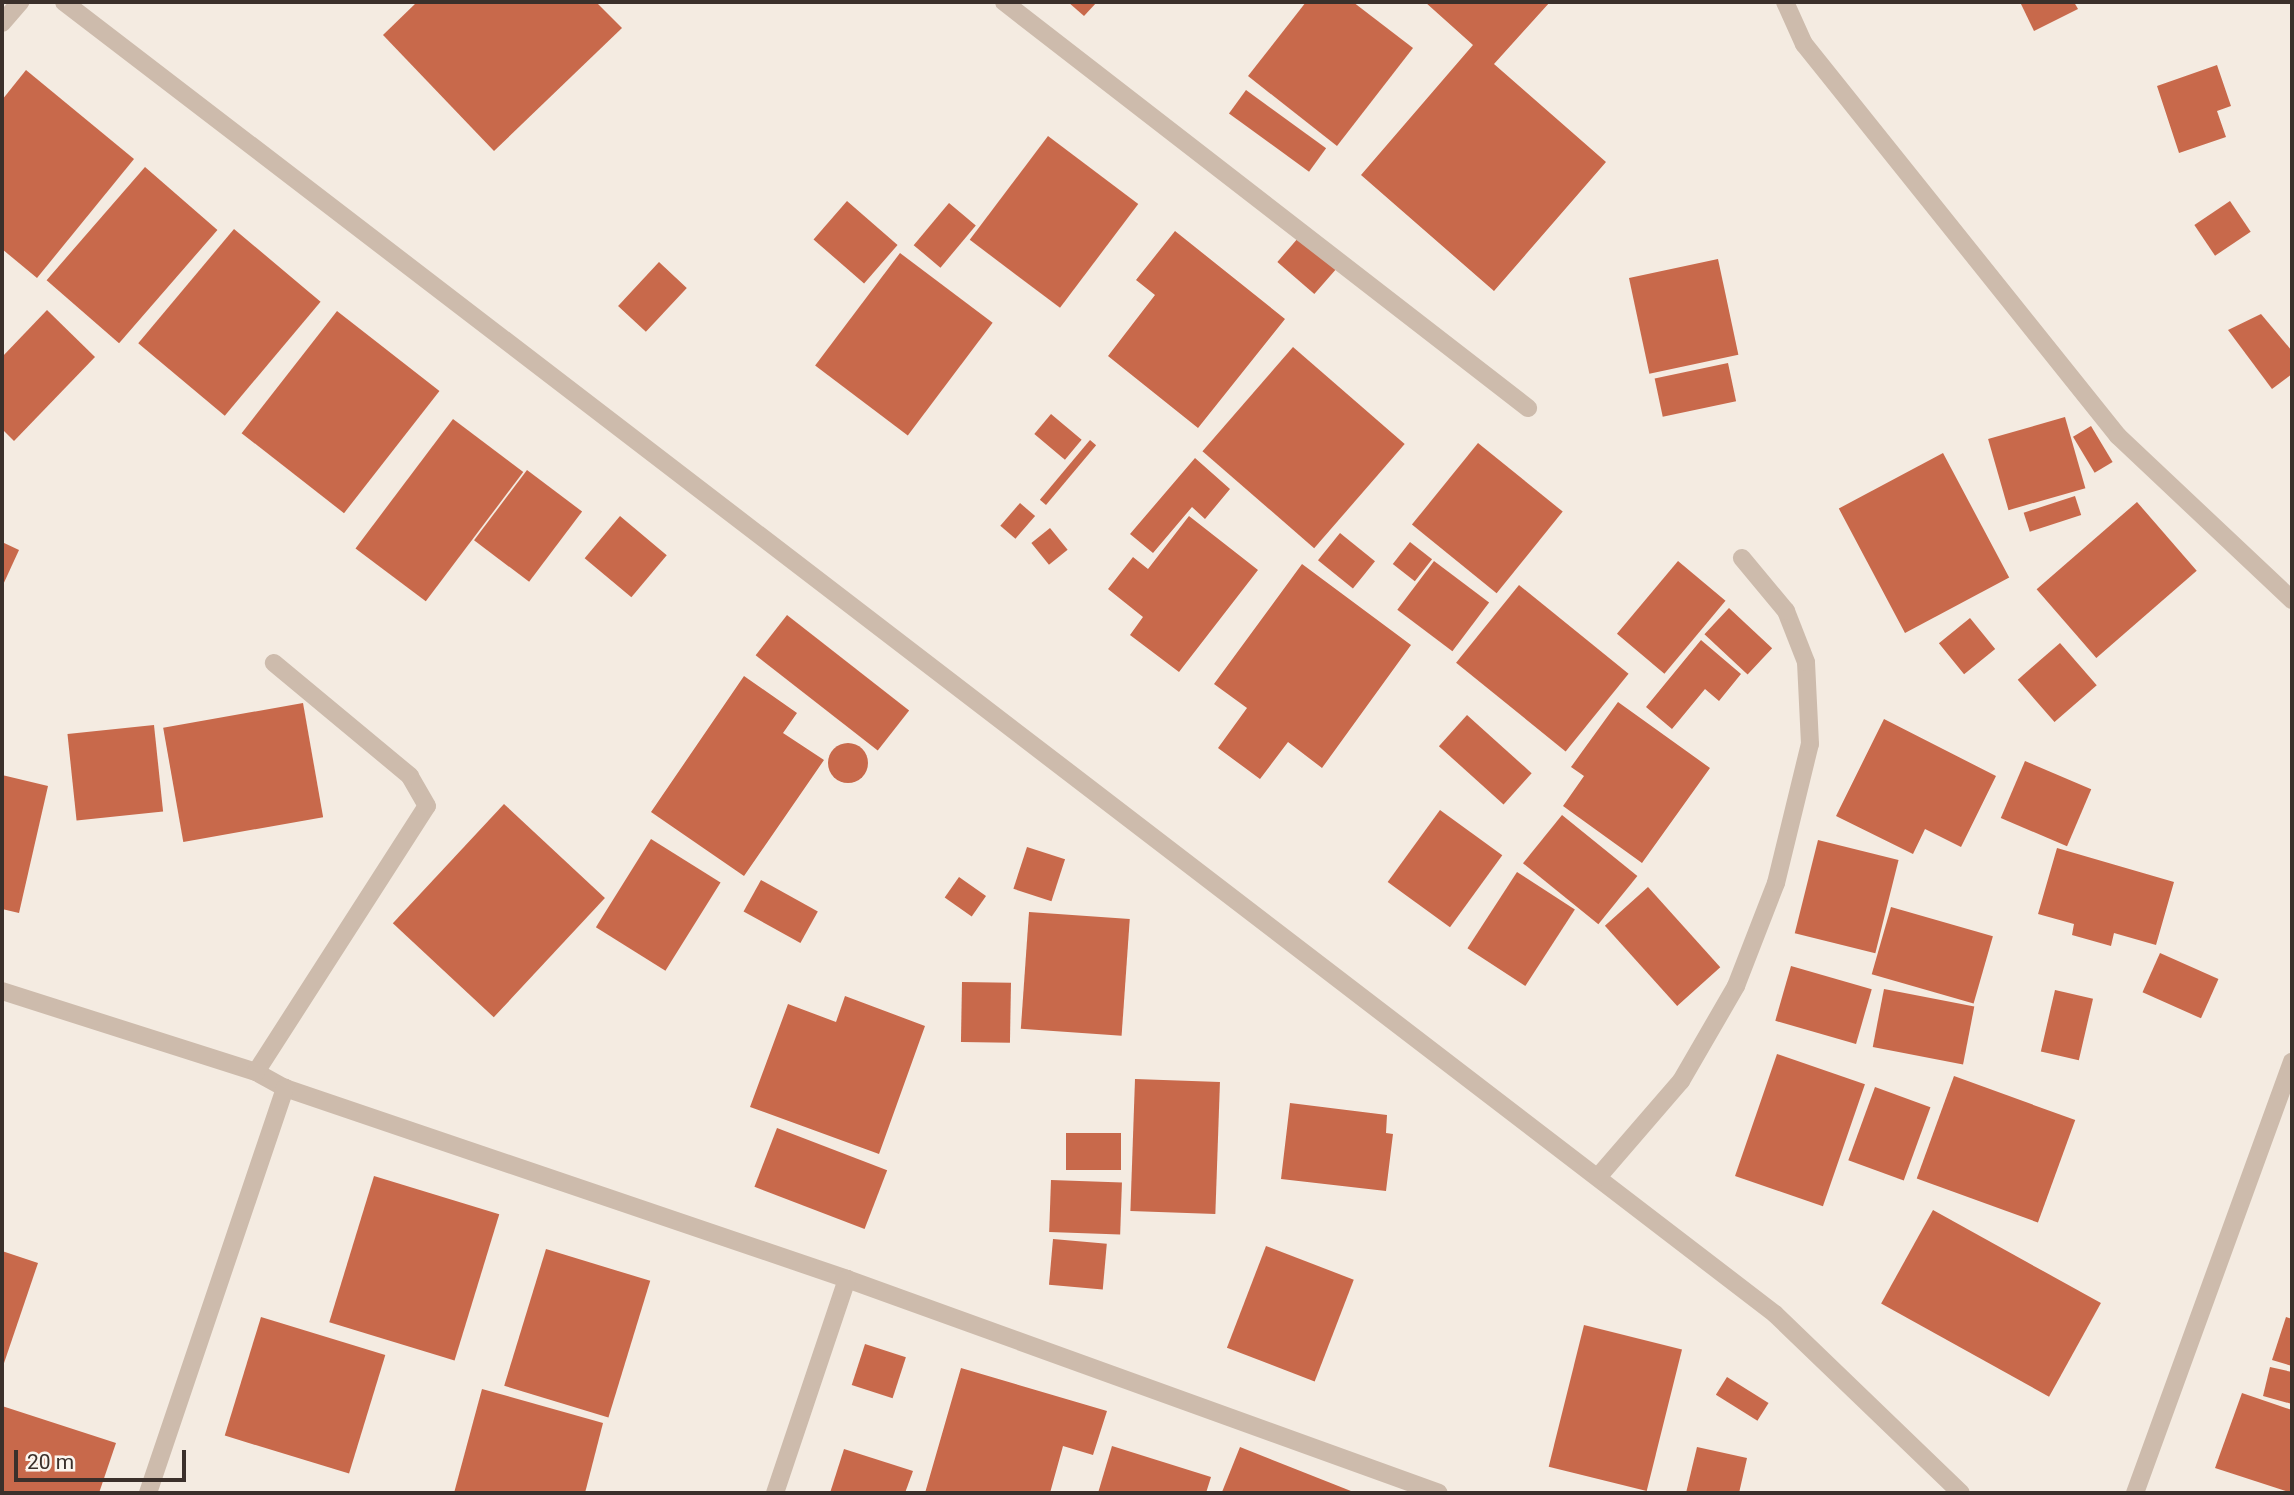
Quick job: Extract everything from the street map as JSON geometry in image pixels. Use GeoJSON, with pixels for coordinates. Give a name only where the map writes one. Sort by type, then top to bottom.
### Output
{"type":"FeatureCollection","features":[{"type":"Feature","properties":{"kind":"street"},"geometry":{"type":"LineString","coordinates":[[2,23],[20,2]]}},
{"type":"Feature","properties":{"kind":"street"},"geometry":{"type":"LineString","coordinates":[[64,2],[1775,1314],[1961,1493]]}},
{"type":"Feature","properties":{"kind":"street"},"geometry":{"type":"LineString","coordinates":[[1004,2],[1528,408]]}},
{"type":"Feature","properties":{"kind":"street"},"geometry":{"type":"LineString","coordinates":[[1785,2],[1804,44],[2118,436],[2292,600]]}},
{"type":"Feature","properties":{"kind":"street"},"geometry":{"type":"LineString","coordinates":[[1598,1177],[1681,1081],[1735,986],[1776,883],[1810,744],[1806,662],[1786,611],[1742,558]]}},
{"type":"Feature","properties":{"kind":"street"},"geometry":{"type":"LineString","coordinates":[[256,1072],[427,806],[410,776],[274,663]]}},
{"type":"Feature","properties":{"kind":"street"},"geometry":{"type":"LineString","coordinates":[[2,991],[256,1072],[285,1088],[847,1279],[1428,1492]]}},
{"type":"Feature","properties":{"kind":"street"},"geometry":{"type":"LineString","coordinates":[[2135,1493],[2292,1062]]}},
{"type":"Feature","properties":{"kind":"street"},"geometry":{"type":"LineString","coordinates":[[148,1493],[285,1088]]}},
{"type":"Feature","properties":{"kind":"street"},"geometry":{"type":"LineString","coordinates":[[775,1493],[847,1279]]}},
{"type":"Feature","properties":{"kind":"building"},"geometry":{"type":"Polygon","coordinates":[[[417,2],[596,2],[622,28],[494,151],[383,35],[417,2]]]}},
{"type":"Feature","properties":{"kind":"building"},"geometry":{"type":"Polygon","coordinates":[[[1068,2],[1097,2],[1084,16],[1068,2]]]}},
{"type":"Feature","properties":{"kind":"building"},"geometry":{"type":"Polygon","coordinates":[[[1306,2],[1353,2],[1413,48],[1337,146],[1248,76],[1306,2]]]}},
{"type":"Feature","properties":{"kind":"building"},"geometry":{"type":"Polygon","coordinates":[[[1425,2],[1550,2],[1494,64],[1606,162],[1494,291],[1361,175],[1473,45],[1425,2]]]}},
{"type":"Feature","properties":{"kind":"building"},"geometry":{"type":"Polygon","coordinates":[[[2020,2],[2074,2],[2078,9],[2034,31],[2020,2]]]}},
{"type":"Feature","properties":{"kind":"building"},"geometry":{"type":"Polygon","coordinates":[[[2217,65],[2231,106],[2217,111],[2226,137],[2179,153],[2157,86],[2217,65]]]}},
{"type":"Feature","properties":{"kind":"building"},"geometry":{"type":"Polygon","coordinates":[[[26,70],[134,159],[37,278],[2,249],[2,100],[26,70]]]}},
{"type":"Feature","properties":{"kind":"building"},"geometry":{"type":"Polygon","coordinates":[[[1246,90],[1326,148],[1309,172],[1229,113],[1246,90]]]}},
{"type":"Feature","properties":{"kind":"building"},"geometry":{"type":"Polygon","coordinates":[[[1048,136],[1138,204],[1060,308],[970,240],[1048,136]]]}},
{"type":"Feature","properties":{"kind":"building"},"geometry":{"type":"Polygon","coordinates":[[[145,167],[217,230],[119,343],[47,280],[145,167]]]}},
{"type":"Feature","properties":{"kind":"building"},"geometry":{"type":"Polygon","coordinates":[[[847,201],[898,245],[864,283],[814,239],[847,201]]]}},
{"type":"Feature","properties":{"kind":"building"},"geometry":{"type":"Polygon","coordinates":[[[2230,201],[2251,232],[2215,256],[2194,225],[2230,201]]]}},
{"type":"Feature","properties":{"kind":"building"},"geometry":{"type":"Polygon","coordinates":[[[949,203],[976,225],[940,268],[914,245],[949,203]]]}},
{"type":"Feature","properties":{"kind":"building"},"geometry":{"type":"Polygon","coordinates":[[[234,229],[321,302],[225,416],[138,343],[234,229]]]}},
{"type":"Feature","properties":{"kind":"building"},"geometry":{"type":"Polygon","coordinates":[[[1175,231],[1285,319],[1198,428],[1108,356],[1155,295],[1136,280],[1175,231]]]}},
{"type":"Feature","properties":{"kind":"building"},"geometry":{"type":"Polygon","coordinates":[[[1299,237],[1336,269],[1314,294],[1277,262],[1299,237]]]}},
{"type":"Feature","properties":{"kind":"building"},"geometry":{"type":"Polygon","coordinates":[[[900,253],[993,323],[908,435],[815,366],[900,253]]]}},
{"type":"Feature","properties":{"kind":"building"},"geometry":{"type":"Polygon","coordinates":[[[1718,259],[1738,355],[1649,374],[1629,278],[1718,259]]]}},
{"type":"Feature","properties":{"kind":"building"},"geometry":{"type":"Polygon","coordinates":[[[659,262],[687,288],[646,332],[618,306],[659,262]]]}},
{"type":"Feature","properties":{"kind":"building"},"geometry":{"type":"Polygon","coordinates":[[[47,310],[95,357],[14,441],[2,429],[2,357],[47,310]]]}},
{"type":"Feature","properties":{"kind":"building"},"geometry":{"type":"Polygon","coordinates":[[[337,311],[439,391],[344,513],[242,433],[337,311]]]}},
{"type":"Feature","properties":{"kind":"building"},"geometry":{"type":"Polygon","coordinates":[[[2261,314],[2292,351],[2292,374],[2272,389],[2228,330],[2261,314]]]}},
{"type":"Feature","properties":{"kind":"building"},"geometry":{"type":"Polygon","coordinates":[[[1293,347],[1405,444],[1314,548],[1202,451],[1293,347]]]}},
{"type":"Feature","properties":{"kind":"building"},"geometry":{"type":"Polygon","coordinates":[[[1728,363],[1736,401],[1663,417],[1655,379],[1728,363]]]}},
{"type":"Feature","properties":{"kind":"building"},"geometry":{"type":"Polygon","coordinates":[[[1051,414],[1082,440],[1065,460],[1034,434],[1051,414]]]}},
{"type":"Feature","properties":{"kind":"building"},"geometry":{"type":"Polygon","coordinates":[[[2065,417],[2085,488],[2008,510],[1988,439],[2065,417]]]}},
{"type":"Feature","properties":{"kind":"building"},"geometry":{"type":"Polygon","coordinates":[[[453,419],[523,472],[426,601],[356,548],[453,419]]]}},
{"type":"Feature","properties":{"kind":"building"},"geometry":{"type":"Polygon","coordinates":[[[2091,426],[2113,462],[2095,473],[2073,437],[2091,426]]]}},
{"type":"Feature","properties":{"kind":"building"},"geometry":{"type":"Polygon","coordinates":[[[1090,440],[1096,445],[1046,505],[1040,500],[1090,440]]]}},
{"type":"Feature","properties":{"kind":"building"},"geometry":{"type":"Polygon","coordinates":[[[1478,443],[1563,512],[1497,593],[1412,525],[1478,443]]]}},
{"type":"Feature","properties":{"kind":"building"},"geometry":{"type":"Polygon","coordinates":[[[1943,453],[2009,577],[1905,633],[1839,508],[1943,453]]]}},
{"type":"Feature","properties":{"kind":"building"},"geometry":{"type":"Polygon","coordinates":[[[1195,458],[1230,489],[1205,519],[1192,507],[1153,553],[1130,534],[1195,458]]]}},
{"type":"Feature","properties":{"kind":"building"},"geometry":{"type":"Polygon","coordinates":[[[527,470],[582,512],[529,582],[474,540],[527,470]]]}},
{"type":"Feature","properties":{"kind":"building"},"geometry":{"type":"Polygon","coordinates":[[[2075,496],[2081,515],[2030,532],[2024,513],[2075,496]]]}},
{"type":"Feature","properties":{"kind":"building"},"geometry":{"type":"Polygon","coordinates":[[[2137,502],[2197,571],[2096,658],[2037,589],[2137,502]]]}},
{"type":"Feature","properties":{"kind":"building"},"geometry":{"type":"Polygon","coordinates":[[[1020,503],[1035,516],[1015,539],[1000,526],[1020,503]]]}},
{"type":"Feature","properties":{"kind":"building"},"geometry":{"type":"Polygon","coordinates":[[[620,516],[667,555],[631,597],[585,558],[620,516]]]}},
{"type":"Feature","properties":{"kind":"building"},"geometry":{"type":"Polygon","coordinates":[[[1189,516],[1258,570],[1179,672],[1130,635],[1143,617],[1108,589],[1133,557],[1148,569],[1189,516]]]}},
{"type":"Feature","properties":{"kind":"building"},"geometry":{"type":"Polygon","coordinates":[[[1050,528],[1068,550],[1049,565],[1031,543],[1050,528]]]}},
{"type":"Feature","properties":{"kind":"building"},"geometry":{"type":"Polygon","coordinates":[[[1340,533],[1375,561],[1353,589],[1318,560],[1340,533]]]}},
{"type":"Feature","properties":{"kind":"building"},"geometry":{"type":"Polygon","coordinates":[[[2,542],[19,550],[2,587],[2,542]]]}},
{"type":"Feature","properties":{"kind":"building"},"geometry":{"type":"Polygon","coordinates":[[[1410,542],[1432,559],[1415,581],[1393,564],[1410,542]]]}},
{"type":"Feature","properties":{"kind":"building"},"geometry":{"type":"Polygon","coordinates":[[[1434,561],[1489,603],[1452,651],[1397,610],[1434,561]]]}},
{"type":"Feature","properties":{"kind":"building"},"geometry":{"type":"Polygon","coordinates":[[[1678,561],[1725,601],[1664,674],[1617,634],[1678,561]]]}},
{"type":"Feature","properties":{"kind":"building"},"geometry":{"type":"Polygon","coordinates":[[[1302,564],[1411,645],[1322,768],[1288,742],[1260,779],[1218,748],[1247,708],[1214,684],[1302,564]]]}},
{"type":"Feature","properties":{"kind":"building"},"geometry":{"type":"Polygon","coordinates":[[[1519,585],[1629,674],[1566,751],[1456,663],[1519,585]]]}},
{"type":"Feature","properties":{"kind":"building"},"geometry":{"type":"Polygon","coordinates":[[[1729,608],[1772,648],[1748,675],[1704,634],[1729,608]]]}},
{"type":"Feature","properties":{"kind":"building"},"geometry":{"type":"Polygon","coordinates":[[[787,615],[909,710],[878,751],[756,655],[787,615]]]}},
{"type":"Feature","properties":{"kind":"building"},"geometry":{"type":"Polygon","coordinates":[[[1970,618],[1995,649],[1964,674],[1939,643],[1970,618]]]}},
{"type":"Feature","properties":{"kind":"building"},"geometry":{"type":"Polygon","coordinates":[[[1701,640],[1741,674],[1719,701],[1705,689],[1672,729],[1646,707],[1701,640]]]}},
{"type":"Feature","properties":{"kind":"building"},"geometry":{"type":"Polygon","coordinates":[[[2060,643],[2097,685],[2054,722],[2018,680],[2060,643]]]}},
{"type":"Feature","properties":{"kind":"building"},"geometry":{"type":"Polygon","coordinates":[[[744,676],[797,713],[783,733],[824,760],[744,876],[651,812],[744,676]]]}},
{"type":"Feature","properties":{"kind":"building"},"geometry":{"type":"Polygon","coordinates":[[[1618,702],[1710,768],[1642,863],[1563,806],[1584,776],[1571,767],[1618,702]]]}},
{"type":"Feature","properties":{"kind":"building"},"geometry":{"type":"Polygon","coordinates":[[[303,703],[323,817],[183,842],[163,728],[303,703]]]}},
{"type":"Feature","properties":{"kind":"building"},"geometry":{"type":"Polygon","coordinates":[[[1467,715],[1532,773],[1504,804],[1439,746],[1467,715]]]}},
{"type":"Feature","properties":{"kind":"building"},"geometry":{"type":"Polygon","coordinates":[[[1884,719],[1996,776],[1961,847],[1925,829],[1913,854],[1836,816],[1884,719]]]}},
{"type":"Feature","properties":{"kind":"building"},"geometry":{"type":"Polygon","coordinates":[[[154,725],[163,812],[77,821],[67,734],[154,725]]]}},
{"type":"Feature","properties":{"kind":"building"},"geometry":{"type":"Polygon","coordinates":[[[848,743],[862,749],[868,763],[862,777],[848,783],[834,777],[828,763],[834,749],[848,743]]]}},
{"type":"Feature","properties":{"kind":"building"},"geometry":{"type":"Polygon","coordinates":[[[2025,761],[2091,789],[2067,846],[2001,818],[2025,761]]]}},
{"type":"Feature","properties":{"kind":"building"},"geometry":{"type":"Polygon","coordinates":[[[2,775],[48,786],[19,913],[2,909],[2,775]]]}},
{"type":"Feature","properties":{"kind":"building"},"geometry":{"type":"Polygon","coordinates":[[[504,804],[605,898],[494,1017],[393,923],[504,804]]]}},
{"type":"Feature","properties":{"kind":"building"},"geometry":{"type":"Polygon","coordinates":[[[1440,810],[1502,855],[1450,927],[1388,882],[1440,810]]]}},
{"type":"Feature","properties":{"kind":"building"},"geometry":{"type":"Polygon","coordinates":[[[1562,815],[1637,876],[1598,924],[1523,863],[1562,815]]]}},
{"type":"Feature","properties":{"kind":"building"},"geometry":{"type":"Polygon","coordinates":[[[651,839],[721,882],[665,971],[596,927],[651,839]]]}},
{"type":"Feature","properties":{"kind":"building"},"geometry":{"type":"Polygon","coordinates":[[[1818,840],[1899,860],[1875,953],[1795,933],[1818,840]]]}},
{"type":"Feature","properties":{"kind":"building"},"geometry":{"type":"Polygon","coordinates":[[[1027,847],[1065,859],[1051,901],[1013,889],[1027,847]]]}},
{"type":"Feature","properties":{"kind":"building"},"geometry":{"type":"Polygon","coordinates":[[[2057,848],[2174,882],[2156,945],[2114,933],[2111,946],[2072,935],[2074,924],[2038,914],[2057,848]]]}},
{"type":"Feature","properties":{"kind":"building"},"geometry":{"type":"Polygon","coordinates":[[[1517,872],[1575,910],[1525,986],[1467,948],[1517,872]]]}},
{"type":"Feature","properties":{"kind":"building"},"geometry":{"type":"Polygon","coordinates":[[[959,877],[986,896],[972,916],[945,897],[959,877]]]}},
{"type":"Feature","properties":{"kind":"building"},"geometry":{"type":"Polygon","coordinates":[[[761,880],[818,912],[800,943],[744,911],[761,880]]]}},
{"type":"Feature","properties":{"kind":"building"},"geometry":{"type":"Polygon","coordinates":[[[1648,887],[1720,967],[1677,1006],[1605,926],[1648,887]]]}},
{"type":"Feature","properties":{"kind":"building"},"geometry":{"type":"Polygon","coordinates":[[[1891,907],[1993,936],[1974,1004],[1872,974],[1891,907]]]}},
{"type":"Feature","properties":{"kind":"building"},"geometry":{"type":"Polygon","coordinates":[[[1029,912],[1130,919],[1122,1036],[1021,1029],[1029,912]]]}},
{"type":"Feature","properties":{"kind":"building"},"geometry":{"type":"Polygon","coordinates":[[[2160,953],[2218,979],[2201,1018],[2143,992],[2160,953]]]}},
{"type":"Feature","properties":{"kind":"building"},"geometry":{"type":"Polygon","coordinates":[[[1791,966],[1872,989],[1856,1044],[1775,1021],[1791,966]]]}},
{"type":"Feature","properties":{"kind":"building"},"geometry":{"type":"Polygon","coordinates":[[[962,982],[1011,983],[1010,1043],[961,1042],[962,982]]]}},
{"type":"Feature","properties":{"kind":"building"},"geometry":{"type":"Polygon","coordinates":[[[1884,989],[1974,1007],[1963,1064],[1873,1047],[1884,989]]]}},
{"type":"Feature","properties":{"kind":"building"},"geometry":{"type":"Polygon","coordinates":[[[2055,990],[2093,999],[2079,1060],[2041,1051],[2055,990]]]}},
{"type":"Feature","properties":{"kind":"building"},"geometry":{"type":"Polygon","coordinates":[[[845,996],[925,1026],[879,1154],[750,1107],[788,1004],[836,1022],[845,996]]]}},
{"type":"Feature","properties":{"kind":"building"},"geometry":{"type":"Polygon","coordinates":[[[1777,1054],[1865,1084],[1823,1206],[1735,1176],[1777,1054]]]}},
{"type":"Feature","properties":{"kind":"building"},"geometry":{"type":"Polygon","coordinates":[[[1954,1076],[2075,1120],[2038,1223],[1917,1178],[1954,1076]]]}},
{"type":"Feature","properties":{"kind":"building"},"geometry":{"type":"Polygon","coordinates":[[[1135,1079],[1220,1082],[1215,1214],[1130,1211],[1135,1079]]]}},
{"type":"Feature","properties":{"kind":"building"},"geometry":{"type":"Polygon","coordinates":[[[1875,1087],[1930,1107],[1904,1180],[1848,1160],[1875,1087]]]}},
{"type":"Feature","properties":{"kind":"building"},"geometry":{"type":"Polygon","coordinates":[[[1290,1103],[1387,1115],[1386,1133],[1393,1134],[1386,1191],[1281,1179],[1290,1103]]]}},
{"type":"Feature","properties":{"kind":"building"},"geometry":{"type":"Polygon","coordinates":[[[777,1128],[887,1170],[865,1229],[754,1187],[777,1128]]]}},
{"type":"Feature","properties":{"kind":"building"},"geometry":{"type":"Polygon","coordinates":[[[1066,1133],[1121,1133],[1121,1170],[1066,1170],[1066,1133]]]}},
{"type":"Feature","properties":{"kind":"building"},"geometry":{"type":"Polygon","coordinates":[[[374,1176],[499,1214],[455,1361],[329,1322],[374,1176]]]}},
{"type":"Feature","properties":{"kind":"building"},"geometry":{"type":"Polygon","coordinates":[[[1051,1180],[1122,1182],[1120,1234],[1049,1232],[1051,1180]]]}},
{"type":"Feature","properties":{"kind":"building"},"geometry":{"type":"Polygon","coordinates":[[[1933,1210],[2101,1303],[2049,1397],[1881,1304],[1933,1210]]]}},
{"type":"Feature","properties":{"kind":"building"},"geometry":{"type":"Polygon","coordinates":[[[1053,1239],[1107,1244],[1103,1290],[1049,1285],[1053,1239]]]}},
{"type":"Feature","properties":{"kind":"building"},"geometry":{"type":"Polygon","coordinates":[[[1266,1246],[1354,1280],[1315,1381],[1227,1348],[1266,1246]]]}},
{"type":"Feature","properties":{"kind":"building"},"geometry":{"type":"Polygon","coordinates":[[[546,1249],[650,1281],[608,1418],[504,1386],[546,1249]]]}},
{"type":"Feature","properties":{"kind":"building"},"geometry":{"type":"Polygon","coordinates":[[[2,1251],[38,1263],[2,1369],[2,1251]]]}},
{"type":"Feature","properties":{"kind":"building"},"geometry":{"type":"Polygon","coordinates":[[[261,1317],[385,1355],[349,1474],[225,1436],[261,1317]]]}},
{"type":"Feature","properties":{"kind":"building"},"geometry":{"type":"Polygon","coordinates":[[[2286,1317],[2292,1319],[2292,1366],[2272,1360],[2286,1317]]]}},
{"type":"Feature","properties":{"kind":"building"},"geometry":{"type":"Polygon","coordinates":[[[1584,1325],[1682,1349],[1647,1491],[1549,1467],[1584,1325]]]}},
{"type":"Feature","properties":{"kind":"building"},"geometry":{"type":"Polygon","coordinates":[[[865,1344],[906,1357],[893,1398],[852,1385],[865,1344]]]}},
{"type":"Feature","properties":{"kind":"building"},"geometry":{"type":"Polygon","coordinates":[[[2270,1367],[2292,1372],[2292,1404],[2263,1396],[2270,1367]]]}},
{"type":"Feature","properties":{"kind":"building"},"geometry":{"type":"Polygon","coordinates":[[[961,1368],[1107,1411],[1093,1455],[1063,1446],[1050,1493],[925,1493],[961,1368]]]}},
{"type":"Feature","properties":{"kind":"building"},"geometry":{"type":"Polygon","coordinates":[[[1727,1377],[1769,1403],[1757,1421],[1716,1395],[1727,1377]]]}},
{"type":"Feature","properties":{"kind":"building"},"geometry":{"type":"Polygon","coordinates":[[[482,1389],[603,1423],[585,1493],[454,1493],[482,1389]]]}},
{"type":"Feature","properties":{"kind":"building"},"geometry":{"type":"Polygon","coordinates":[[[2242,1393],[2292,1410],[2292,1493],[2215,1468],[2242,1393]]]}},
{"type":"Feature","properties":{"kind":"building"},"geometry":{"type":"Polygon","coordinates":[[[2,1406],[116,1443],[99,1493],[2,1493],[2,1406]]]}},
{"type":"Feature","properties":{"kind":"building"},"geometry":{"type":"Polygon","coordinates":[[[1112,1446],[1211,1477],[1206,1493],[1098,1493],[1112,1446]]]}},
{"type":"Feature","properties":{"kind":"building"},"geometry":{"type":"Polygon","coordinates":[[[1240,1447],[1356,1493],[1222,1492],[1240,1447]]]}},
{"type":"Feature","properties":{"kind":"building"},"geometry":{"type":"Polygon","coordinates":[[[1697,1447],[1747,1458],[1739,1493],[1686,1493],[1697,1447]]]}},
{"type":"Feature","properties":{"kind":"building"},"geometry":{"type":"Polygon","coordinates":[[[844,1449],[913,1471],[905,1493],[830,1493],[844,1449]]]}}]}
